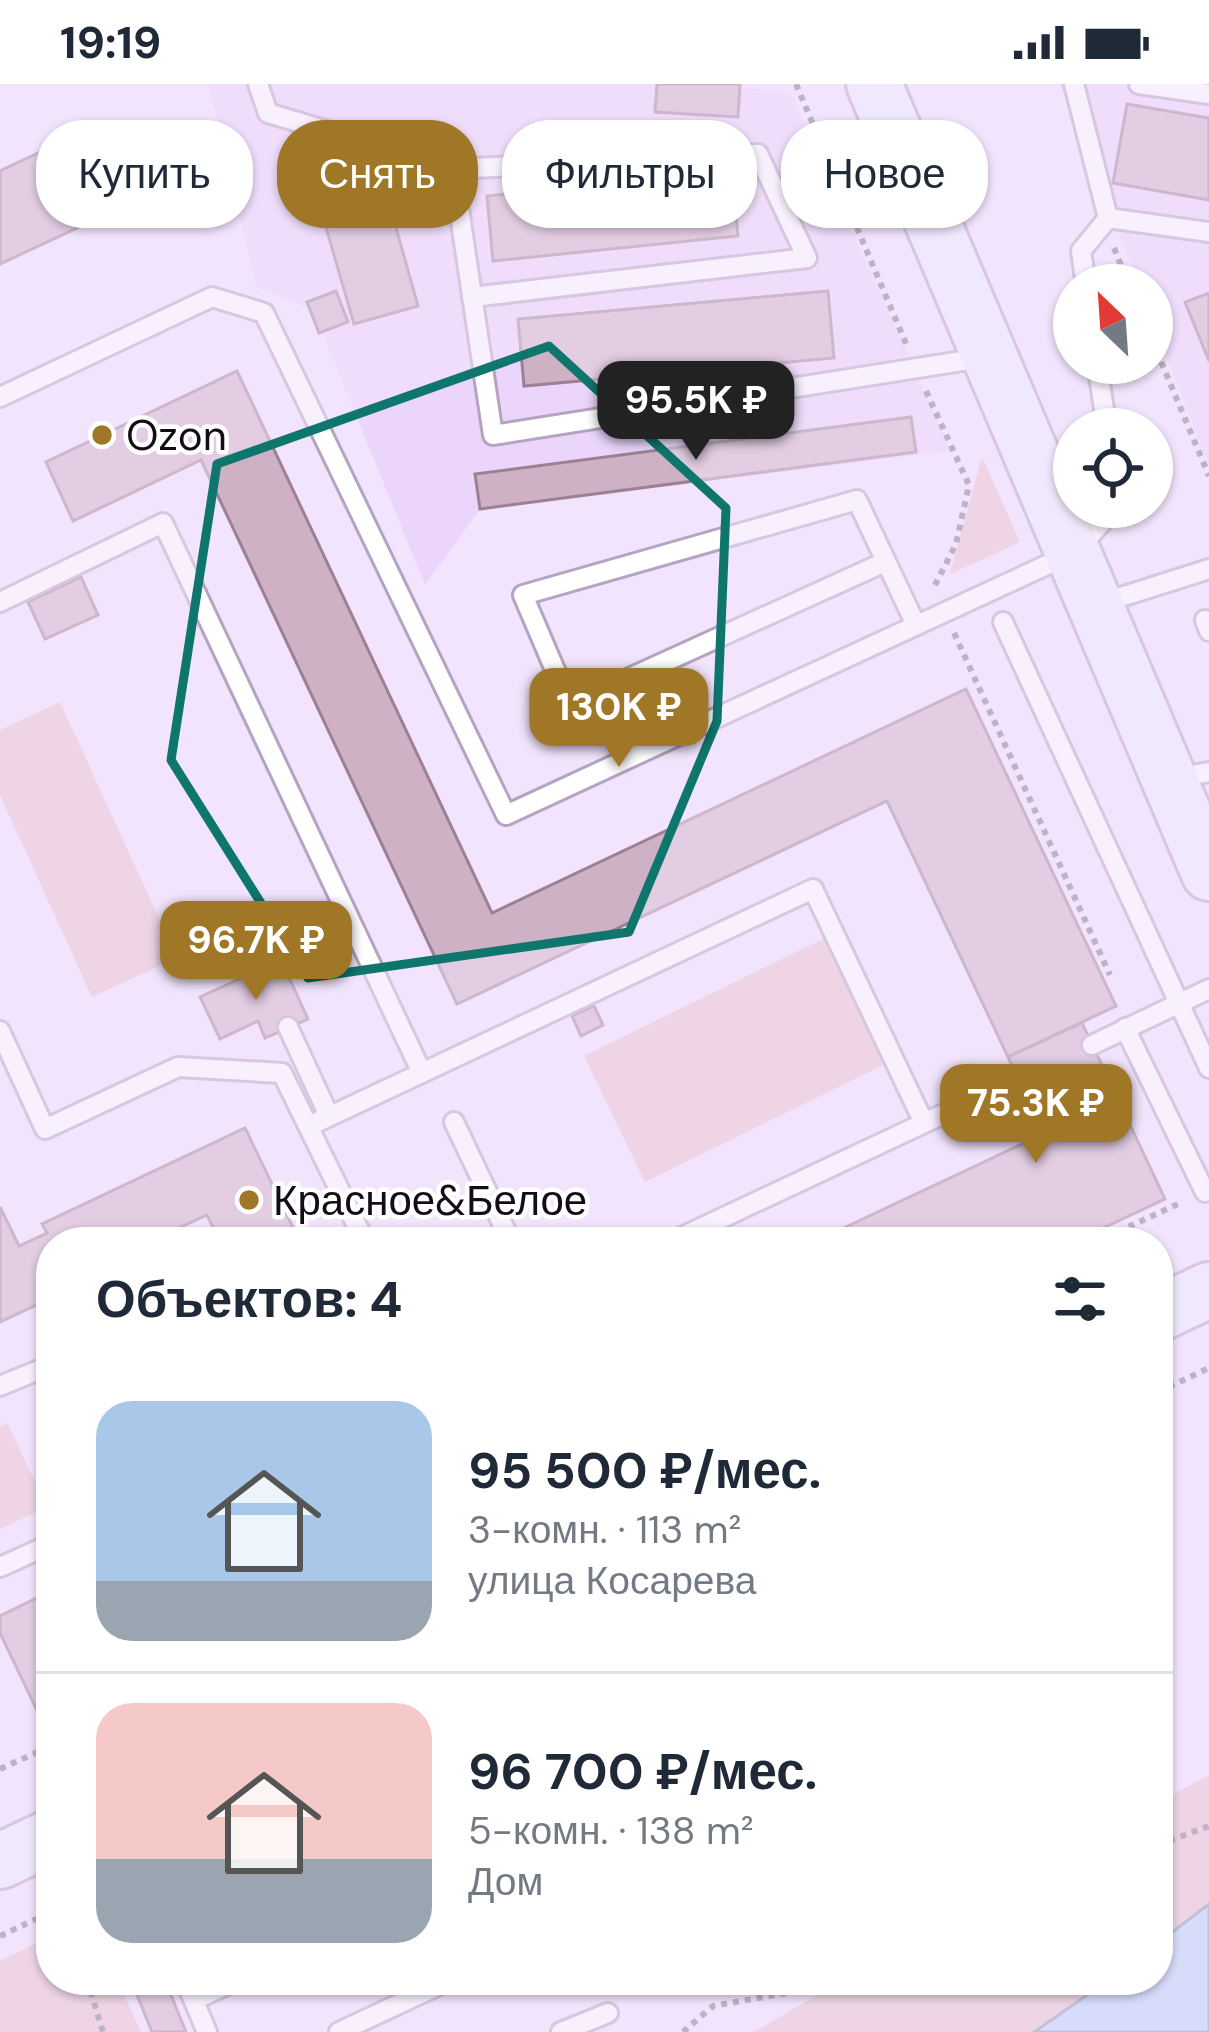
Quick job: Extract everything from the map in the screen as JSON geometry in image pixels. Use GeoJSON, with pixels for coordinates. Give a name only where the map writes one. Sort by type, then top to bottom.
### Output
{"type":"FeatureCollection","features":[{"type":"Feature","properties":{"kind":"main road"},"geometry":{"type":"LineString","coordinates":[[874,84],[1098,605],[1190,776],[1209,873]]}},
{"type":"Feature","properties":{"kind":"main road"},"geometry":{"type":"LineString","coordinates":[[1173,1307],[1209,1290]]}},
{"type":"Feature","properties":{"kind":"main road"},"geometry":{"type":"LineString","coordinates":[[0,1861],[36,1844]]}},
{"type":"Feature","properties":{"kind":"lane"},"geometry":{"type":"LineString","coordinates":[[259,84],[268,113],[291,120]]}},
{"type":"Feature","properties":{"kind":"lane"},"geometry":{"type":"LineString","coordinates":[[1074,84],[1108,218]]}},
{"type":"Feature","properties":{"kind":"lane"},"geometry":{"type":"LineString","coordinates":[[1139,84],[1209,94]]}},
{"type":"Feature","properties":{"kind":"lane"},"geometry":{"type":"LineString","coordinates":[[472,297],[807,258],[758,154],[478,168]]}},
{"type":"Feature","properties":{"kind":"lane"},"geometry":{"type":"LineString","coordinates":[[1108,218],[1209,232]]}},
{"type":"Feature","properties":{"kind":"lane"},"geometry":{"type":"LineString","coordinates":[[1083,264],[1081,251],[1108,218]]}},
{"type":"Feature","properties":{"kind":"lane"},"geometry":{"type":"LineString","coordinates":[[462,228],[493,435],[991,356]]}},
{"type":"Feature","properties":{"kind":"lane"},"geometry":{"type":"LineString","coordinates":[[0,397],[212,297],[264,314],[506,815],[1075,552],[1097,528]]}},
{"type":"Feature","properties":{"kind":"lane"},"geometry":{"type":"LineString","coordinates":[[886,562],[570,705],[523,595],[857,500],[916,625]]}},
{"type":"Feature","properties":{"kind":"lane"},"geometry":{"type":"LineString","coordinates":[[0,602],[163,523],[422,1073]]}},
{"type":"Feature","properties":{"kind":"lane"},"geometry":{"type":"LineString","coordinates":[[1098,605],[1209,569]]}},
{"type":"Feature","properties":{"kind":"lane"},"geometry":{"type":"LineString","coordinates":[[1004,622],[1209,1068]]}},
{"type":"Feature","properties":{"kind":"lane"},"geometry":{"type":"LineString","coordinates":[[311,1125],[813,889],[924,1124]]}},
{"type":"Feature","properties":{"kind":"lane"},"geometry":{"type":"LineString","coordinates":[[1092,1045],[1209,989]]}},
{"type":"Feature","properties":{"kind":"lane"},"geometry":{"type":"LineString","coordinates":[[288,1027],[329,1116]]}},
{"type":"Feature","properties":{"kind":"lane"},"geometry":{"type":"LineString","coordinates":[[1124,1028],[1205,1192]]}},
{"type":"Feature","properties":{"kind":"lane"},"geometry":{"type":"LineString","coordinates":[[0,1030],[45,1129],[178,1067],[282,1073],[357,1227]]}},
{"type":"Feature","properties":{"kind":"lane"},"geometry":{"type":"LineString","coordinates":[[703,1227],[1018,1079]]}},
{"type":"Feature","properties":{"kind":"lane"},"geometry":{"type":"LineString","coordinates":[[454,1122],[504,1227]]}},
{"type":"Feature","properties":{"kind":"lane"},"geometry":{"type":"LineString","coordinates":[[0,1386],[36,1371]]}},
{"type":"Feature","properties":{"kind":"lane"},"geometry":{"type":"LineString","coordinates":[[0,1567],[36,1551]]}},
{"type":"Feature","properties":{"kind":"lane"},"geometry":{"type":"LineString","coordinates":[[192,1995],[207,2032]]}},
{"type":"Feature","properties":{"kind":"lane"},"geometry":{"type":"LineString","coordinates":[[194,2000],[205,1995]]}},
{"type":"Feature","properties":{"kind":"lane"},"geometry":{"type":"LineString","coordinates":[[339,2032],[418,1995]]}},
{"type":"Feature","properties":{"kind":"lane"},"geometry":{"type":"LineString","coordinates":[[560,2032],[608,2013]]}},
{"type":"Feature","properties":{"kind":"path"},"geometry":{"type":"LineString","coordinates":[[796,84],[969,485],[956,544],[932,587],[1110,974]]}},
{"type":"Feature","properties":{"kind":"path"},"geometry":{"type":"LineString","coordinates":[[1170,384],[1209,476]]}},
{"type":"Feature","properties":{"kind":"path"},"geometry":{"type":"LineString","coordinates":[[1129,1227],[1205,1192]]}},
{"type":"Feature","properties":{"kind":"path"},"geometry":{"type":"LineString","coordinates":[[1173,1385],[1209,1368]]}},
{"type":"Feature","properties":{"kind":"path"},"geometry":{"type":"LineString","coordinates":[[0,1769],[36,1753]]}},
{"type":"Feature","properties":{"kind":"path"},"geometry":{"type":"LineString","coordinates":[[1173,1839],[1209,1826]]}},
{"type":"Feature","properties":{"kind":"path"},"geometry":{"type":"LineString","coordinates":[[0,1936],[36,1919]]}},
{"type":"Feature","properties":{"kind":"path"},"geometry":{"type":"LineString","coordinates":[[92,1995],[104,2032]]}},
{"type":"Feature","properties":{"kind":"path"},"geometry":{"type":"LineString","coordinates":[[683,2032],[713,2006],[775,1995]]}},
{"type":"Feature","properties":{"kind":"highlighted area"},"geometry":{"type":"Polygon","coordinates":[[[549,346],[726,508],[717,721],[629,932],[308,978],[171,760],[217,464],[549,346]]]}},
{"type":"Feature","properties":{"kind":"shaded area"},"geometry":{"type":"Polygon","coordinates":[[[209,84],[697,84],[790,92],[803,120],[781,120],[781,228],[851,228],[951,451],[480,509],[425,585],[313,309],[256,287],[242,228],[253,228],[253,120],[217,120],[209,84]]]}},
{"type":"Feature","properties":{"kind":"shaded area"},"geometry":{"type":"Polygon","coordinates":[[[1060,84],[1209,86],[1209,465],[1173,373],[1173,264],[1131,264],[1060,84]]]}},
{"type":"Feature","properties":{"kind":"shaded area"},"geometry":{"type":"Polygon","coordinates":[[[982,457],[1020,542],[950,574],[982,457]]]}},
{"type":"Feature","properties":{"kind":"shaded area"},"geometry":{"type":"Polygon","coordinates":[[[60,702],[177,958],[92,997],[0,795],[0,730],[60,702]]]}},
{"type":"Feature","properties":{"kind":"shaded area"},"geometry":{"type":"Polygon","coordinates":[[[825,938],[887,1063],[645,1182],[584,1056],[825,938]]]}},
{"type":"Feature","properties":{"kind":"shaded area"},"geometry":{"type":"Polygon","coordinates":[[[7,1423],[36,1484],[36,1512],[0,1529],[0,1427],[7,1423]]]}},
{"type":"Feature","properties":{"kind":"shaded area"},"geometry":{"type":"Polygon","coordinates":[[[1209,1775],[1209,1904],[1173,1932],[1173,1795],[1209,1775]]]}},
{"type":"Feature","properties":{"kind":"shaded area"},"geometry":{"type":"Polygon","coordinates":[[[36,1943],[36,1995],[124,1995],[141,2032],[0,2032],[0,1961],[36,1943]]]}},
{"type":"Feature","properties":{"kind":"shaded area"},"geometry":{"type":"Polygon","coordinates":[[[817,1995],[1087,1995],[1034,2032],[754,2032],[817,1995]]]}},
{"type":"Feature","properties":{"kind":"water"},"geometry":{"type":"Polygon","coordinates":[[[1209,1904],[1209,2032],[1034,2032],[1087,1995],[1173,1995],[1173,1932],[1209,1904]]]}},
{"type":"Feature","properties":{"kind":"building"},"geometry":{"type":"Polygon","coordinates":[[[657,84],[740,84],[738,117],[655,112],[657,84]]]}},
{"type":"Feature","properties":{"kind":"building"},"geometry":{"type":"Polygon","coordinates":[[[1127,104],[1209,118],[1209,200],[1113,183],[1127,104]]]}},
{"type":"Feature","properties":{"kind":"building"},"geometry":{"type":"Polygon","coordinates":[[[36,154],[36,228],[77,228],[0,264],[0,171],[36,154]]]}},
{"type":"Feature","properties":{"kind":"building"},"geometry":{"type":"Polygon","coordinates":[[[502,195],[502,228],[737,228],[738,236],[493,261],[487,196],[502,195]]]}},
{"type":"Feature","properties":{"kind":"building"},"geometry":{"type":"Polygon","coordinates":[[[326,228],[396,228],[418,306],[354,324],[326,228]]]}},
{"type":"Feature","properties":{"kind":"building"},"geometry":{"type":"Polygon","coordinates":[[[336,291],[348,322],[319,333],[307,302],[336,291]]]}},
{"type":"Feature","properties":{"kind":"building"},"geometry":{"type":"Polygon","coordinates":[[[828,291],[834,358],[524,386],[518,319],[828,291]]]}},
{"type":"Feature","properties":{"kind":"building"},"geometry":{"type":"Polygon","coordinates":[[[1209,293],[1209,361],[1185,302],[1209,293]]]}},
{"type":"Feature","properties":{"kind":"building"},"geometry":{"type":"Polygon","coordinates":[[[237,371],[492,913],[966,689],[1116,1006],[1008,1057],[887,801],[457,1004],[201,460],[73,521],[46,462],[237,371]]]}},
{"type":"Feature","properties":{"kind":"building"},"geometry":{"type":"Polygon","coordinates":[[[911,417],[916,452],[480,509],[475,474],[911,417]]]}},
{"type":"Feature","properties":{"kind":"building"},"geometry":{"type":"Polygon","coordinates":[[[81,577],[98,615],[45,639],[28,602],[81,577]]]}},
{"type":"Feature","properties":{"kind":"building"},"geometry":{"type":"Polygon","coordinates":[[[281,960],[308,1019],[265,1038],[258,1021],[220,1039],[200,997],[281,960]]]}},
{"type":"Feature","properties":{"kind":"building"},"geometry":{"type":"Polygon","coordinates":[[[594,1006],[603,1025],[581,1036],[572,1016],[594,1006]]]}},
{"type":"Feature","properties":{"kind":"building"},"geometry":{"type":"Polygon","coordinates":[[[1082,1023],[1165,1199],[1105,1227],[846,1227],[1043,1134],[1008,1057],[1082,1023]]]}},
{"type":"Feature","properties":{"kind":"building"},"geometry":{"type":"Polygon","coordinates":[[[245,1128],[293,1227],[213,1227],[207,1215],[181,1227],[42,1224],[245,1128]]]}},
{"type":"Feature","properties":{"kind":"building"},"geometry":{"type":"Polygon","coordinates":[[[0,1207],[19,1246],[36,1238],[36,1305],[0,1322],[0,1207]]]}},
{"type":"Feature","properties":{"kind":"building"},"geometry":{"type":"Polygon","coordinates":[[[36,1598],[36,1708],[0,1633],[0,1616],[36,1598]]]}},
{"type":"Feature","properties":{"kind":"building"},"geometry":{"type":"Polygon","coordinates":[[[137,1995],[171,1995],[186,2032],[152,2032],[137,1995]]]}},
{"type":"Feature","properties":{"kind":"place","name":"Ozon"},"geometry":{"type":"Point","coordinates":[102,435]}},
{"type":"Feature","properties":{"kind":"place","name":"Красное&Белое"},"geometry":{"type":"Point","coordinates":[249,1200]}}]}
